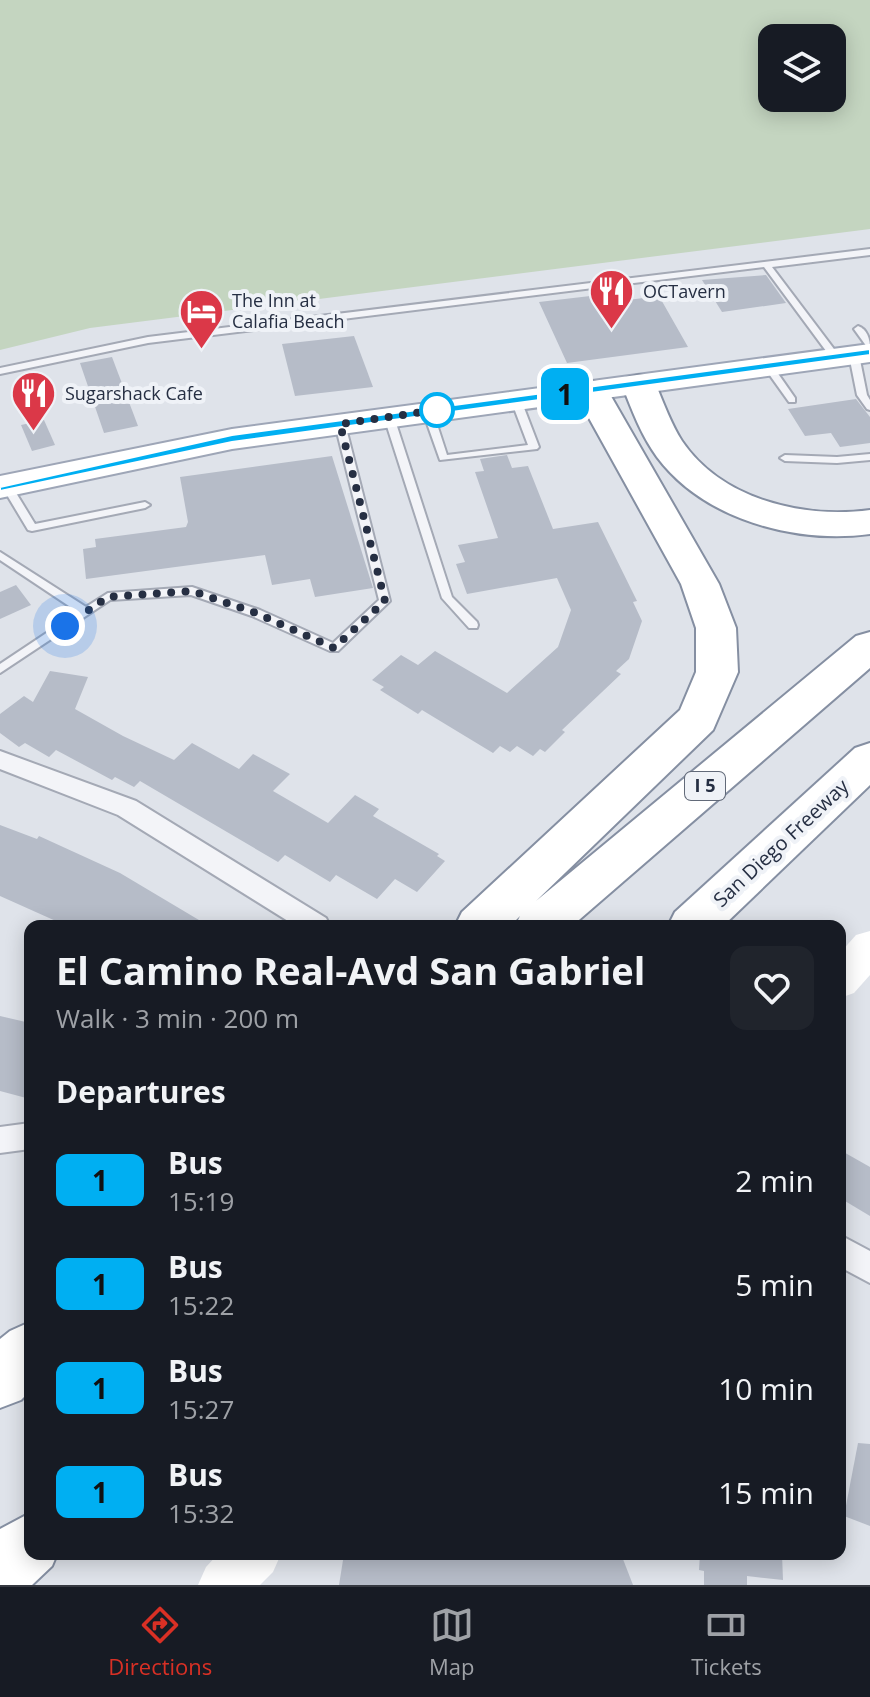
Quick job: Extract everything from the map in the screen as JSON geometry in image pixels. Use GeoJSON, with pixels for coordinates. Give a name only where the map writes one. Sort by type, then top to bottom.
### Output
{"type":"FeatureCollection","features":[{"type":"Feature","properties":{"kind":"highway"},"geometry":{"type":"LineString","coordinates":[[639,385],[670,451],[711,490],[744,506],[801,522],[870,522]]}},
{"type":"Feature","properties":{"kind":"highway"},"geometry":{"type":"LineString","coordinates":[[485,920],[698,719],[717,672],[716,628],[700,584],[591,391]]}},
{"type":"Feature","properties":{"kind":"highway","name":"I 5"},"geometry":{"type":"LineString","coordinates":[[546,920],[870,646]]}},
{"type":"Feature","properties":{"kind":"highway","name":"San Diego Freeway"},"geometry":{"type":"LineString","coordinates":[[698,920],[870,759]]}},
{"type":"Feature","properties":{"kind":"highway"},"geometry":{"type":"LineString","coordinates":[[0,1381],[24,1357]]}},
{"type":"Feature","properties":{"kind":"highway"},"geometry":{"type":"LineString","coordinates":[[0,1381],[24,1363]]}},
{"type":"Feature","properties":{"kind":"highway"},"geometry":{"type":"LineString","coordinates":[[0,1572],[24,1550]]}},
{"type":"Feature","properties":{"kind":"main road"},"geometry":{"type":"LineString","coordinates":[[3,486],[193,446],[860,353]]}},
{"type":"Feature","properties":{"kind":"main road"},"geometry":{"type":"LineString","coordinates":[[846,974],[870,947]]}},
{"type":"Feature","properties":{"kind":"main road"},"geometry":{"type":"LineString","coordinates":[[224,1585],[249,1560]]}},
{"type":"Feature","properties":{"kind":"street"},"geometry":{"type":"LineString","coordinates":[[0,760],[127,808],[307,920]]}},
{"type":"Feature","properties":{"kind":"street"},"geometry":{"type":"LineString","coordinates":[[0,1140],[24,1137]]}},
{"type":"Feature","properties":{"kind":"street"},"geometry":{"type":"LineString","coordinates":[[846,1254],[870,1268]]}},
{"type":"Feature","properties":{"kind":"lane"},"geometry":{"type":"LineString","coordinates":[[0,371],[148,340],[870,252]]}},
{"type":"Feature","properties":{"kind":"lane"},"geometry":{"type":"LineString","coordinates":[[807,261],[814,271]]}},
{"type":"Feature","properties":{"kind":"lane"},"geometry":{"type":"LineString","coordinates":[[767,266],[805,316],[860,353],[862,395],[870,407]]}},
{"type":"Feature","properties":{"kind":"lane"},"geometry":{"type":"LineString","coordinates":[[769,367],[792,400]]}},
{"type":"Feature","properties":{"kind":"lane"},"geometry":{"type":"LineString","coordinates":[[428,412],[443,458],[534,447],[516,400]]}},
{"type":"Feature","properties":{"kind":"lane"},"geometry":{"type":"LineString","coordinates":[[389,417],[447,598],[473,625]]}},
{"type":"Feature","properties":{"kind":"lane"},"geometry":{"type":"LineString","coordinates":[[0,669],[108,597],[192,591],[256,613],[334,648],[385,601],[340,424]]}},
{"type":"Feature","properties":{"kind":"lane"},"geometry":{"type":"LineString","coordinates":[[785,458],[837,460],[870,457]]}},
{"type":"Feature","properties":{"kind":"lane"},"geometry":{"type":"LineString","coordinates":[[3,486],[32,528],[145,505]]}},
{"type":"Feature","properties":{"kind":"lane"},"geometry":{"type":"LineString","coordinates":[[0,555],[86,612]]}},
{"type":"Feature","properties":{"kind":"green space"},"geometry":{"type":"Polygon","coordinates":[[[0,0],[870,0],[870,229],[90,328],[0,350],[0,0]]]}},
{"type":"Feature","properties":{"kind":"building"},"geometry":{"type":"Polygon","coordinates":[[[766,275],[786,303],[722,312],[702,280],[766,275]]]}},
{"type":"Feature","properties":{"kind":"building"},"geometry":{"type":"Polygon","coordinates":[[[616,293],[620,301],[659,296],[688,347],[567,363],[539,302],[616,293]]]}},
{"type":"Feature","properties":{"kind":"building"},"geometry":{"type":"Polygon","coordinates":[[[354,336],[373,387],[295,396],[282,344],[354,336]]]}},
{"type":"Feature","properties":{"kind":"building"},"geometry":{"type":"Polygon","coordinates":[[[112,357],[138,426],[104,433],[80,363],[112,357]]]}},
{"type":"Feature","properties":{"kind":"building"},"geometry":{"type":"Polygon","coordinates":[[[856,399],[870,417],[870,443],[840,447],[831,433],[805,436],[788,409],[856,399]]]}},
{"type":"Feature","properties":{"kind":"building","name":"Sugarshack Cafe"},"geometry":{"type":"Polygon","coordinates":[[[44,420],[55,445],[32,451],[21,425],[44,420]]]}},
{"type":"Feature","properties":{"kind":"building"},"geometry":{"type":"Polygon","coordinates":[[[507,455],[512,468],[528,466],[553,529],[598,522],[637,601],[633,602],[642,621],[629,659],[616,671],[621,674],[562,730],[565,732],[545,752],[540,749],[533,756],[517,746],[510,752],[500,746],[493,753],[422,710],[418,714],[380,690],[384,687],[372,680],[401,655],[418,665],[435,651],[507,693],[558,647],[571,610],[557,578],[467,594],[456,564],[465,562],[458,545],[498,538],[475,472],[484,471],[480,459],[507,455]]]}},
{"type":"Feature","properties":{"kind":"building"},"geometry":{"type":"Polygon","coordinates":[[[332,456],[373,588],[315,597],[310,579],[272,585],[265,555],[86,579],[83,549],[96,547],[95,539],[186,527],[188,522],[180,477],[332,456]]]}},
{"type":"Feature","properties":{"kind":"building"},"geometry":{"type":"Polygon","coordinates":[[[16,585],[31,605],[0,619],[0,592],[16,585]]]}},
{"type":"Feature","properties":{"kind":"building"},"geometry":{"type":"Polygon","coordinates":[[[50,671],[88,677],[75,709],[123,736],[174,760],[192,743],[239,769],[253,754],[290,774],[273,791],[328,823],[355,795],[379,809],[373,816],[439,854],[437,856],[445,861],[417,892],[395,879],[377,899],[336,875],[330,882],[285,855],[278,862],[140,781],[134,787],[115,777],[112,780],[56,750],[49,757],[25,743],[19,747],[0,733],[0,714],[24,696],[33,702],[50,671]]]}},
{"type":"Feature","properties":{"kind":"building"},"geometry":{"type":"Polygon","coordinates":[[[0,825],[37,839],[39,836],[120,873],[199,920],[54,920],[0,896],[0,825]]]}},
{"type":"Feature","properties":{"kind":"building"},"geometry":{"type":"Polygon","coordinates":[[[0,1016],[24,1022],[24,1097],[0,1091],[0,1016]]]}},
{"type":"Feature","properties":{"kind":"building"},"geometry":{"type":"Polygon","coordinates":[[[846,1153],[870,1167],[870,1216],[846,1202],[846,1153]]]}},
{"type":"Feature","properties":{"kind":"building"},"geometry":{"type":"Polygon","coordinates":[[[858,1443],[870,1444],[870,1526],[846,1517],[858,1443]]]}},
{"type":"Feature","properties":{"kind":"building"},"geometry":{"type":"Polygon","coordinates":[[[343,1560],[623,1560],[633,1585],[339,1585],[343,1560]]]}},
{"type":"Feature","properties":{"kind":"building"},"geometry":{"type":"Polygon","coordinates":[[[700,1560],[782,1560],[783,1580],[747,1576],[747,1585],[704,1585],[704,1571],[699,1570],[700,1560]]]}},
{"type":"Feature","properties":{"kind":"bus line","name":"1"},"geometry":{"type":"LineString","coordinates":[[0,487],[78,468],[232,439],[870,353]]}},
{"type":"Feature","properties":{"kind":"place","name":"OCTavern"},"geometry":{"type":"Point","coordinates":[612,331]}},
{"type":"Feature","properties":{"kind":"place","name":"The Inn at Calafia Beach"},"geometry":{"type":"Point","coordinates":[201,350]}},
{"type":"Feature","properties":{"kind":"place","name":"Sugarshack Cafe"},"geometry":{"type":"Point","coordinates":[34,433]}},
{"type":"Feature","properties":{"kind":"route"},"geometry":{"type":"LineString","coordinates":[[65,626],[108,597],[192,591],[256,613],[334,648],[385,601],[340,424],[437,410]]}}]}
